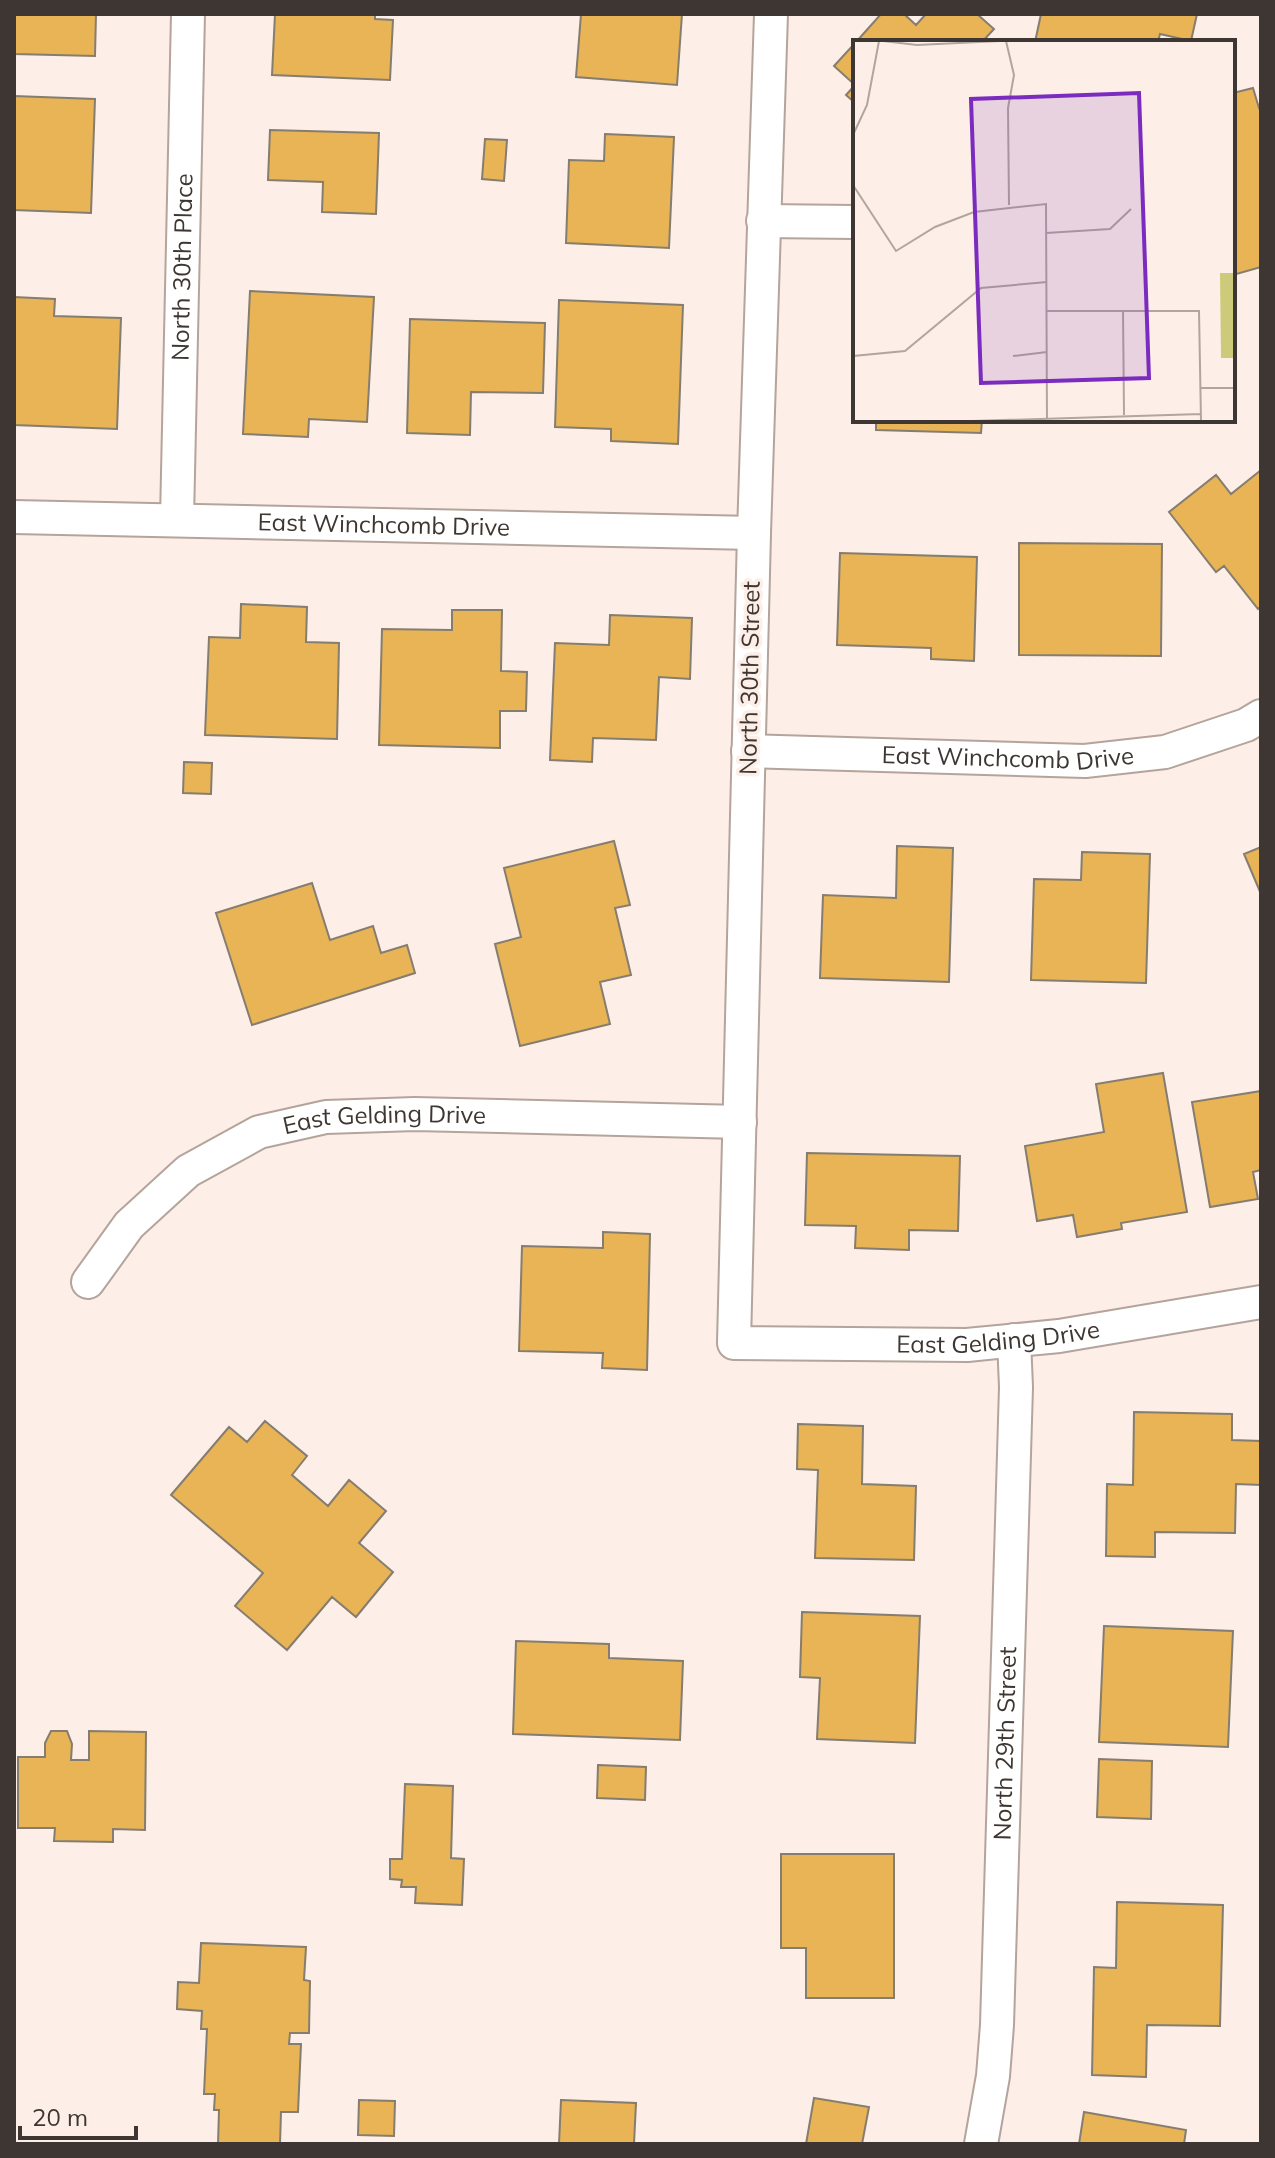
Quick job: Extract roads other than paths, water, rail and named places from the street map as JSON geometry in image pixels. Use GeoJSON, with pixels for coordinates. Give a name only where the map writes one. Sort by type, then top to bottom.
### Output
{"type":"FeatureCollection","features":[{"type":"Feature","properties":{"kind":"street","name":"North 30th Place"},"geometry":{"type":"LineString","coordinates":[[177,519],[188,14]]}},
{"type":"Feature","properties":{"kind":"street","name":"North 30th Street"},"geometry":{"type":"LineString","coordinates":[[734,1343],[754,533],[771,14]]}},
{"type":"Feature","properties":{"kind":"street"},"geometry":{"type":"LineString","coordinates":[[763,221],[853,222]]}},
{"type":"Feature","properties":{"kind":"street","name":"East Winchcomb Drive"},"geometry":{"type":"LineString","coordinates":[[14,517],[754,533]]}},
{"type":"Feature","properties":{"kind":"street","name":"East Winchcomb Drive"},"geometry":{"type":"LineString","coordinates":[[748,751],[1085,761],[1165,752],[1246,725],[1261,716]]}},
{"type":"Feature","properties":{"kind":"street","name":"East Gelding Drive"},"geometry":{"type":"LineString","coordinates":[[88,1282],[129,1225],[188,1171],[259,1132],[326,1117],[415,1114],[740,1122]]}},
{"type":"Feature","properties":{"kind":"street","name":"East Gelding Drive"},"geometry":{"type":"LineString","coordinates":[[734,1343],[967,1345],[1074,1334],[1261,1302]]}},
{"type":"Feature","properties":{"kind":"street","name":"North 29th Street"},"geometry":{"type":"LineString","coordinates":[[981,2144],[993,2076],[997,2025],[1016,1387],[1014,1340]]}}]}
